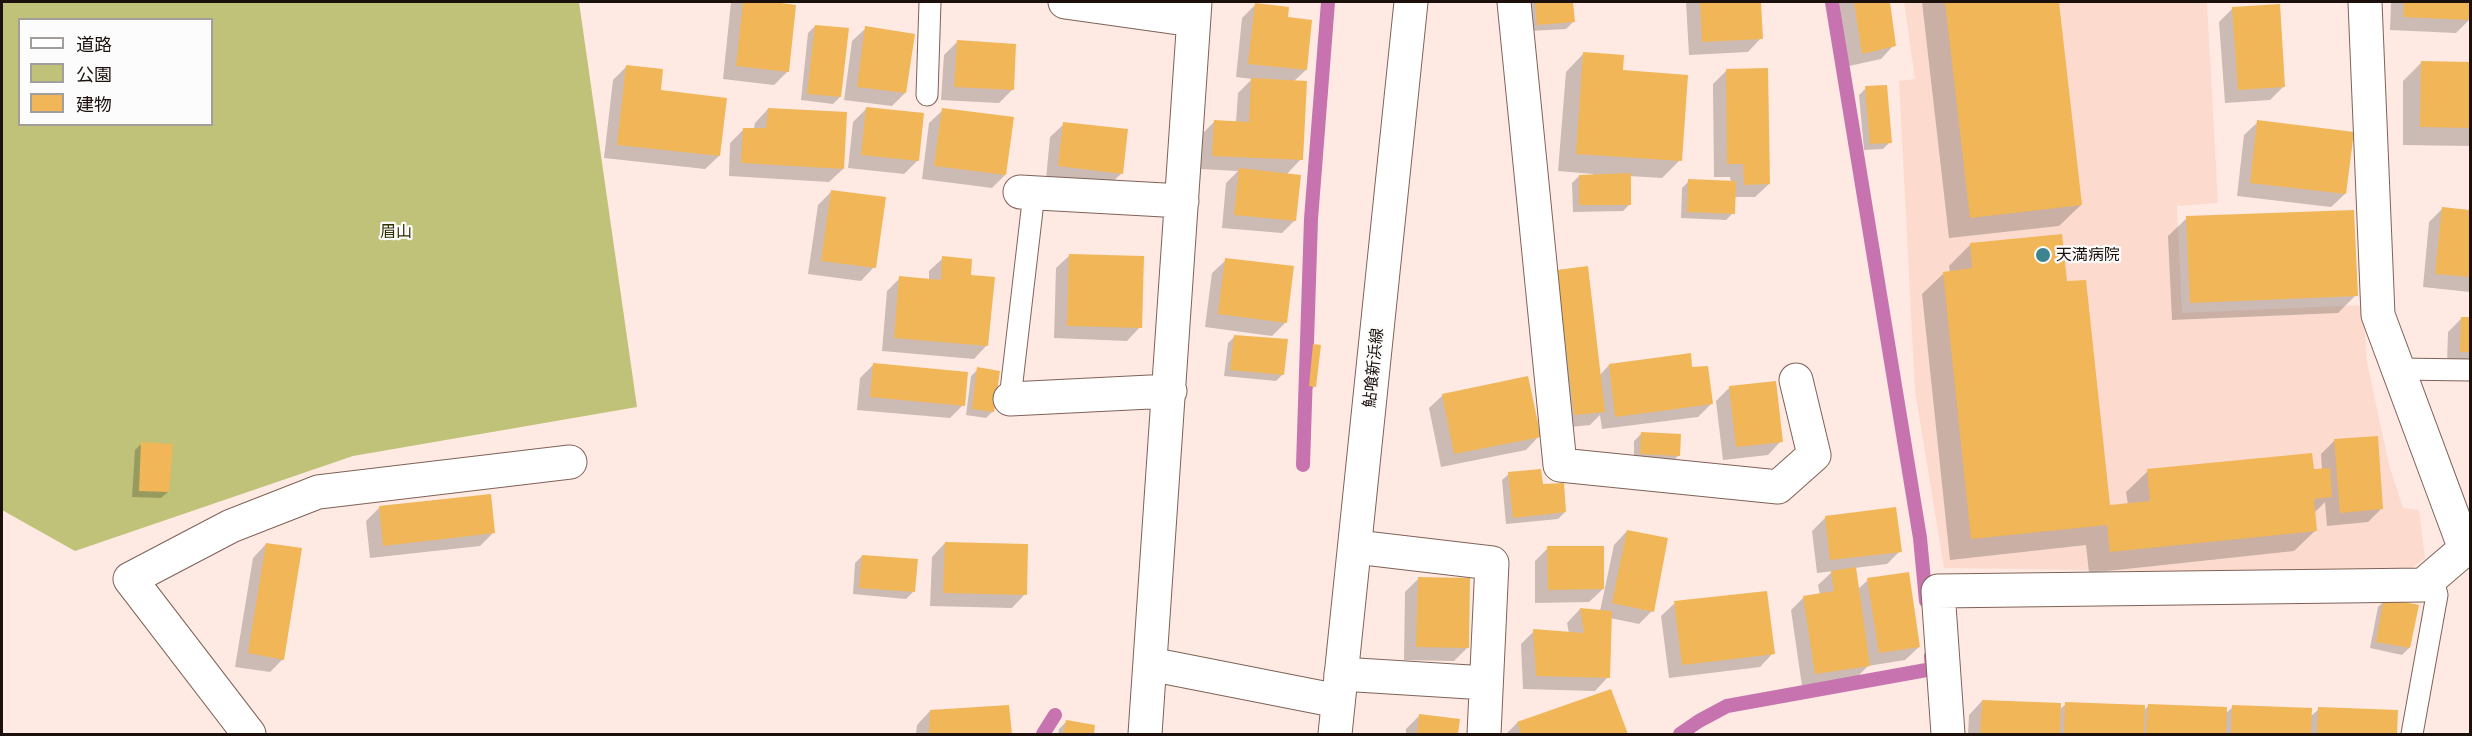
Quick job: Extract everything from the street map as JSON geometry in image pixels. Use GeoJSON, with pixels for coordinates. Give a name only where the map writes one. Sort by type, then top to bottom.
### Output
{"type":"FeatureCollection","features":[{"type":"Feature","properties":{"kind":"street"},"geometry":{"type":"LineString","coordinates":[[1065,2],[1194,11],[1145,735]]}},
{"type":"Feature","properties":{"kind":"street","name":"鮎喰新浜線"},"geometry":{"type":"LineString","coordinates":[[1335,735],[1411,2]]}},
{"type":"Feature","properties":{"kind":"street"},"geometry":{"type":"LineString","coordinates":[[1514,2],[1560,465],[1778,487],[1814,455],[1796,380]]}},
{"type":"Feature","properties":{"kind":"street"},"geometry":{"type":"LineString","coordinates":[[1948,735],[1938,591],[2423,585],[2468,550],[2378,315],[2365,2]]}},
{"type":"Feature","properties":{"kind":"street"},"geometry":{"type":"LineString","coordinates":[[1027,193],[1182,201]]}},
{"type":"Feature","properties":{"kind":"street"},"geometry":{"type":"LineString","coordinates":[[1010,399],[1170,392]]}},
{"type":"Feature","properties":{"kind":"street"},"geometry":{"type":"LineString","coordinates":[[249,735],[130,579],[231,526],[318,492],[570,462]]}},
{"type":"Feature","properties":{"kind":"street"},"geometry":{"type":"LineString","coordinates":[[1356,547],[1492,563],[1484,735]]}},
{"type":"Feature","properties":{"kind":"street"},"geometry":{"type":"LineString","coordinates":[[1150,664],[1340,687],[1486,683]]}},
{"type":"Feature","properties":{"kind":"lane"},"geometry":{"type":"LineString","coordinates":[[927,95],[930,2]]}},
{"type":"Feature","properties":{"kind":"lane"},"geometry":{"type":"LineString","coordinates":[[1010,399],[1027,193]]}},
{"type":"Feature","properties":{"kind":"lane"},"geometry":{"type":"LineString","coordinates":[[2398,369],[2470,370]]}},
{"type":"Feature","properties":{"kind":"lane"},"geometry":{"type":"LineString","coordinates":[[2412,735],[2437,595],[2432,576]]}},
{"type":"Feature","properties":{"kind":"shaded area","name":"天満病院"},"geometry":{"type":"Polygon","coordinates":[[[1904,2],[2207,2],[2218,203],[2177,206],[2182,313],[2363,305],[2367,362],[2389,465],[2403,508],[2419,510],[2425,558],[2412,568],[2319,573],[1944,568],[1915,391],[1899,81],[1915,79],[1904,2]]]}},
{"type":"Feature","properties":{"kind":"green space","name":"眉山"},"geometry":{"type":"Polygon","coordinates":[[[2,2],[579,2],[637,407],[353,456],[75,551],[2,510],[2,2]]]}},
{"type":"Feature","properties":{"kind":"building"},"geometry":{"type":"Polygon","coordinates":[[[743,2],[796,5],[789,72],[736,66],[743,2]]]}},
{"type":"Feature","properties":{"kind":"building"},"geometry":{"type":"Polygon","coordinates":[[[1535,2],[1573,2],[1575,22],[1537,25],[1535,2]]]}},
{"type":"Feature","properties":{"kind":"building"},"geometry":{"type":"Polygon","coordinates":[[[1700,2],[1761,2],[1763,39],[1702,42],[1700,2]]]}},
{"type":"Feature","properties":{"kind":"building"},"geometry":{"type":"Polygon","coordinates":[[[1854,2],[1890,2],[1896,46],[1862,54],[1854,2]]]}},
{"type":"Feature","properties":{"kind":"building"},"geometry":{"type":"Polygon","coordinates":[[[1945,2],[2059,2],[2082,205],[1970,218],[1945,2]]]}},
{"type":"Feature","properties":{"kind":"building"},"geometry":{"type":"Polygon","coordinates":[[[2404,2],[2470,2],[2470,20],[2403,17],[2404,2]]]}},
{"type":"Feature","properties":{"kind":"building"},"geometry":{"type":"Polygon","coordinates":[[[1255,3],[1289,7],[1288,17],[1312,20],[1307,70],[1248,64],[1255,3]]]}},
{"type":"Feature","properties":{"kind":"building"},"geometry":{"type":"Polygon","coordinates":[[[2280,4],[2285,87],[2238,90],[2232,7],[2280,4]]]}},
{"type":"Feature","properties":{"kind":"building"},"geometry":{"type":"Polygon","coordinates":[[[815,25],[849,28],[841,97],[807,94],[815,25]]]}},
{"type":"Feature","properties":{"kind":"building"},"geometry":{"type":"Polygon","coordinates":[[[865,26],[915,34],[906,93],[857,87],[865,26]]]}},
{"type":"Feature","properties":{"kind":"building"},"geometry":{"type":"Polygon","coordinates":[[[957,40],[1016,44],[1014,90],[954,87],[957,40]]]}},
{"type":"Feature","properties":{"kind":"building"},"geometry":{"type":"Polygon","coordinates":[[[1583,52],[1624,55],[1623,70],[1688,75],[1682,161],[1576,154],[1583,52]]]}},
{"type":"Feature","properties":{"kind":"building"},"geometry":{"type":"Polygon","coordinates":[[[2421,61],[2470,62],[2470,128],[2420,127],[2421,61]]]}},
{"type":"Feature","properties":{"kind":"building"},"geometry":{"type":"Polygon","coordinates":[[[626,65],[663,69],[661,90],[727,98],[720,156],[617,145],[626,65]]]}},
{"type":"Feature","properties":{"kind":"building"},"geometry":{"type":"Polygon","coordinates":[[[1768,68],[1770,184],[1744,185],[1743,164],[1727,164],[1726,69],[1768,68]]]}},
{"type":"Feature","properties":{"kind":"building"},"geometry":{"type":"Polygon","coordinates":[[[1251,78],[1307,81],[1303,160],[1212,156],[1214,120],[1249,122],[1251,78]]]}},
{"type":"Feature","properties":{"kind":"building"},"geometry":{"type":"Polygon","coordinates":[[[1887,85],[1892,143],[1870,144],[1865,86],[1887,85]]]}},
{"type":"Feature","properties":{"kind":"building"},"geometry":{"type":"Polygon","coordinates":[[[866,107],[924,113],[919,161],[861,155],[866,107]]]}},
{"type":"Feature","properties":{"kind":"building"},"geometry":{"type":"Polygon","coordinates":[[[768,108],[847,112],[844,169],[741,163],[743,128],[766,128],[768,108]]]}},
{"type":"Feature","properties":{"kind":"building"},"geometry":{"type":"Polygon","coordinates":[[[942,108],[1014,117],[1006,175],[934,166],[942,108]]]}},
{"type":"Feature","properties":{"kind":"building"},"geometry":{"type":"Polygon","coordinates":[[[2257,120],[2354,132],[2346,194],[2250,183],[2257,120]]]}},
{"type":"Feature","properties":{"kind":"building"},"geometry":{"type":"Polygon","coordinates":[[[1063,122],[1128,129],[1123,174],[1058,166],[1063,122]]]}},
{"type":"Feature","properties":{"kind":"building"},"geometry":{"type":"Polygon","coordinates":[[[1239,168],[1301,175],[1296,221],[1234,215],[1239,168]]]}},
{"type":"Feature","properties":{"kind":"building"},"geometry":{"type":"Polygon","coordinates":[[[1631,173],[1631,205],[1579,205],[1579,175],[1631,173]]]}},
{"type":"Feature","properties":{"kind":"building"},"geometry":{"type":"Polygon","coordinates":[[[1688,179],[1736,181],[1735,214],[1687,212],[1688,179]]]}},
{"type":"Feature","properties":{"kind":"building"},"geometry":{"type":"Polygon","coordinates":[[[831,190],[886,197],[876,268],[821,261],[831,190]]]}},
{"type":"Feature","properties":{"kind":"building"},"geometry":{"type":"Polygon","coordinates":[[[2442,207],[2470,210],[2470,277],[2435,274],[2442,207]]]}},
{"type":"Feature","properties":{"kind":"building"},"geometry":{"type":"Polygon","coordinates":[[[2354,210],[2358,296],[2190,303],[2186,216],[2354,210]]]}},
{"type":"Feature","properties":{"kind":"building"},"geometry":{"type":"Polygon","coordinates":[[[2062,234],[2067,281],[2086,280],[2110,505],[2150,501],[2147,469],[2312,453],[2314,469],[2330,468],[2332,497],[2314,499],[2317,531],[2110,552],[2107,525],[1971,539],[1943,272],[1972,268],[1970,243],[2062,234]]]}},
{"type":"Feature","properties":{"kind":"building"},"geometry":{"type":"Polygon","coordinates":[[[1069,254],[1144,256],[1142,328],[1067,326],[1069,254]]]}},
{"type":"Feature","properties":{"kind":"building"},"geometry":{"type":"Polygon","coordinates":[[[942,256],[972,259],[971,275],[995,277],[988,346],[894,338],[899,276],[941,280],[942,256]]]}},
{"type":"Feature","properties":{"kind":"building"},"geometry":{"type":"Polygon","coordinates":[[[1225,258],[1294,266],[1287,323],[1218,314],[1225,258]]]}},
{"type":"Feature","properties":{"kind":"building"},"geometry":{"type":"Polygon","coordinates":[[[1588,266],[1605,412],[1574,415],[1557,270],[1588,266]]]}},
{"type":"Feature","properties":{"kind":"building"},"geometry":{"type":"Polygon","coordinates":[[[2461,317],[2470,317],[2470,352],[2460,352],[2461,317]]]}},
{"type":"Feature","properties":{"kind":"building"},"geometry":{"type":"Polygon","coordinates":[[[1234,335],[1288,339],[1284,375],[1230,370],[1234,335]]]}},
{"type":"Feature","properties":{"kind":"building"},"geometry":{"type":"Polygon","coordinates":[[[1313,344],[1321,345],[1316,387],[1309,386],[1313,344]]]}},
{"type":"Feature","properties":{"kind":"building"},"geometry":{"type":"Polygon","coordinates":[[[1691,353],[1692,367],[1708,366],[1713,404],[1615,417],[1609,364],[1691,353]]]}},
{"type":"Feature","properties":{"kind":"building"},"geometry":{"type":"Polygon","coordinates":[[[873,363],[968,372],[965,406],[870,397],[873,363]]]}},
{"type":"Feature","properties":{"kind":"building"},"geometry":{"type":"Polygon","coordinates":[[[977,367],[1000,371],[994,412],[972,409],[977,367]]]}},
{"type":"Feature","properties":{"kind":"building"},"geometry":{"type":"Polygon","coordinates":[[[1528,376],[1541,437],[1454,454],[1442,394],[1528,376]]]}},
{"type":"Feature","properties":{"kind":"building"},"geometry":{"type":"Polygon","coordinates":[[[1776,381],[1783,442],[1736,447],[1729,386],[1776,381]]]}},
{"type":"Feature","properties":{"kind":"building"},"geometry":{"type":"Polygon","coordinates":[[[1641,432],[1681,434],[1680,456],[1640,454],[1641,432]]]}},
{"type":"Feature","properties":{"kind":"building"},"geometry":{"type":"Polygon","coordinates":[[[2378,436],[2383,509],[2340,513],[2334,439],[2378,436]]]}},
{"type":"Feature","properties":{"kind":"building"},"geometry":{"type":"Polygon","coordinates":[[[141,442],[173,444],[169,492],[139,491],[141,442]]]}},
{"type":"Feature","properties":{"kind":"building"},"geometry":{"type":"Polygon","coordinates":[[[1541,469],[1543,484],[1564,483],[1566,512],[1513,518],[1508,472],[1541,469]]]}},
{"type":"Feature","properties":{"kind":"building"},"geometry":{"type":"Polygon","coordinates":[[[491,494],[495,533],[383,546],[379,506],[491,494]]]}},
{"type":"Feature","properties":{"kind":"building"},"geometry":{"type":"Polygon","coordinates":[[[1896,507],[1902,552],[1830,560],[1825,516],[1896,507]]]}},
{"type":"Feature","properties":{"kind":"building"},"geometry":{"type":"Polygon","coordinates":[[[1627,530],[1668,538],[1654,612],[1612,603],[1627,530]]]}},
{"type":"Feature","properties":{"kind":"building"},"geometry":{"type":"Polygon","coordinates":[[[945,542],[1028,544],[1027,595],[943,593],[945,542]]]}},
{"type":"Feature","properties":{"kind":"building"},"geometry":{"type":"Polygon","coordinates":[[[266,543],[302,548],[284,660],[248,653],[266,543]]]}},
{"type":"Feature","properties":{"kind":"building"},"geometry":{"type":"Polygon","coordinates":[[[1547,546],[1604,546],[1604,589],[1548,590],[1547,546]]]}},
{"type":"Feature","properties":{"kind":"building"},"geometry":{"type":"Polygon","coordinates":[[[862,555],[918,559],[915,592],[859,588],[862,555]]]}},
{"type":"Feature","properties":{"kind":"building"},"geometry":{"type":"Polygon","coordinates":[[[1856,567],[1870,666],[1815,674],[1803,596],[1834,591],[1831,571],[1856,567]]]}},
{"type":"Feature","properties":{"kind":"building"},"geometry":{"type":"Polygon","coordinates":[[[1909,572],[1920,647],[1879,653],[1867,578],[1909,572]]]}},
{"type":"Feature","properties":{"kind":"building"},"geometry":{"type":"Polygon","coordinates":[[[1418,577],[1470,578],[1469,648],[1416,647],[1418,577]]]}},
{"type":"Feature","properties":{"kind":"building"},"geometry":{"type":"Polygon","coordinates":[[[1767,591],[1775,654],[1682,665],[1674,601],[1767,591]]]}},
{"type":"Feature","properties":{"kind":"building"},"geometry":{"type":"Polygon","coordinates":[[[2384,598],[2419,605],[2410,648],[2376,642],[2384,598]]]}},
{"type":"Feature","properties":{"kind":"building"},"geometry":{"type":"Polygon","coordinates":[[[1580,608],[1612,611],[1610,678],[1536,676],[1533,629],[1584,633],[1580,608]]]}},
{"type":"Feature","properties":{"kind":"building"},"geometry":{"type":"Polygon","coordinates":[[[1611,689],[1628,734],[1521,734],[1517,722],[1611,689]]]}},
{"type":"Feature","properties":{"kind":"building"},"geometry":{"type":"Polygon","coordinates":[[[1982,700],[2061,703],[2060,734],[1980,734],[1982,700]]]}},
{"type":"Feature","properties":{"kind":"building"},"geometry":{"type":"Polygon","coordinates":[[[2065,702],[2145,705],[2144,734],[2064,734],[2065,702]]]}},
{"type":"Feature","properties":{"kind":"building"},"geometry":{"type":"Polygon","coordinates":[[[2148,704],[2227,707],[2226,734],[2146,734],[2148,704]]]}},
{"type":"Feature","properties":{"kind":"building"},"geometry":{"type":"Polygon","coordinates":[[[1009,705],[1012,734],[929,734],[930,710],[1009,705]]]}},
{"type":"Feature","properties":{"kind":"building"},"geometry":{"type":"Polygon","coordinates":[[[2232,705],[2312,708],[2311,734],[2231,734],[2232,705]]]}},
{"type":"Feature","properties":{"kind":"building"},"geometry":{"type":"Polygon","coordinates":[[[2318,707],[2398,710],[2397,734],[2317,734],[2318,707]]]}},
{"type":"Feature","properties":{"kind":"building"},"geometry":{"type":"Polygon","coordinates":[[[1419,714],[1460,719],[1458,734],[1417,734],[1419,714]]]}},
{"type":"Feature","properties":{"kind":"building"},"geometry":{"type":"Polygon","coordinates":[[[1066,720],[1095,725],[1094,734],[1063,734],[1066,720]]]}},
{"type":"Feature","properties":{"kind":"waterway"},"geometry":{"type":"LineString","coordinates":[[1303,465],[1311,219],[1328,2]]}},
{"type":"Feature","properties":{"kind":"waterway"},"geometry":{"type":"LineString","coordinates":[[1832,2],[1920,538],[1926,601]]}},
{"type":"Feature","properties":{"kind":"waterway"},"geometry":{"type":"LineString","coordinates":[[1680,734],[1727,706],[1932,669],[1931,656]]}},
{"type":"Feature","properties":{"kind":"waterway"},"geometry":{"type":"LineString","coordinates":[[1043,734],[1055,715]]}},
{"type":"Feature","properties":{"kind":"place","name":"天満病院"},"geometry":{"type":"Point","coordinates":[2043,255]}}]}
